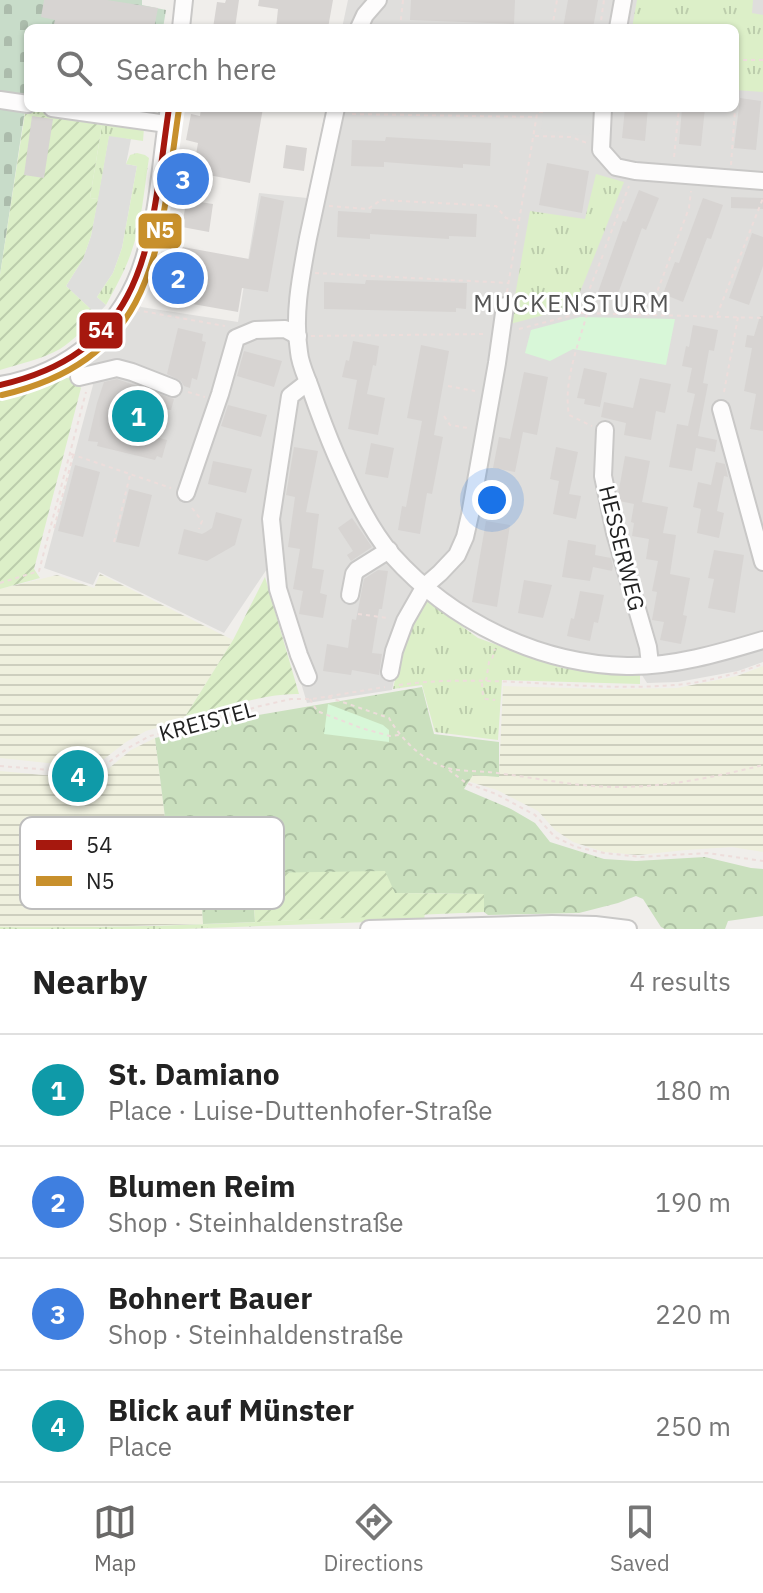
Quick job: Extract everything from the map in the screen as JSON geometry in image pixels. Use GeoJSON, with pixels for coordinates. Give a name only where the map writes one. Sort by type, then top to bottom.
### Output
{"type":"FeatureCollection","features":[{"type":"Feature","properties":{"kind":"street"},"geometry":{"type":"LineString","coordinates":[[181,24],[184,0]]}},
{"type":"Feature","properties":{"kind":"street"},"geometry":{"type":"LineString","coordinates":[[361,24],[378,0]]}},
{"type":"Feature","properties":{"kind":"street"},"geometry":{"type":"LineString","coordinates":[[619,24],[623,0]]}},
{"type":"Feature","properties":{"kind":"street"},"geometry":{"type":"LineString","coordinates":[[0,100],[24,103]]}},
{"type":"Feature","properties":{"kind":"street"},"geometry":{"type":"LineString","coordinates":[[0,385],[41,374],[69,360],[99,336],[124,304],[143,261],[152,227],[168,116],[110,112]]}},
{"type":"Feature","properties":{"kind":"street"},"geometry":{"type":"LineString","coordinates":[[336,112],[298,298],[299,354],[324,428],[342,468],[372,526],[389,550],[441,600],[489,631],[578,662],[628,666],[650,664],[712,656],[763,640]]}},
{"type":"Feature","properties":{"kind":"street"},"geometry":{"type":"LineString","coordinates":[[603,112],[601,150],[616,167],[763,181]]}},
{"type":"Feature","properties":{"kind":"street"},"geometry":{"type":"LineString","coordinates":[[390,672],[405,621],[425,586],[457,555],[465,537],[505,306]]}},
{"type":"Feature","properties":{"kind":"street"},"geometry":{"type":"LineString","coordinates":[[183,492],[218,401],[236,338],[255,330],[285,329],[298,336]]}},
{"type":"Feature","properties":{"kind":"street"},"geometry":{"type":"LineString","coordinates":[[79,377],[117,368],[173,388]]}},
{"type":"Feature","properties":{"kind":"street"},"geometry":{"type":"LineString","coordinates":[[308,382],[290,396],[271,519],[278,589],[308,677]]}},
{"type":"Feature","properties":{"kind":"street"},"geometry":{"type":"LineString","coordinates":[[721,409],[763,562]]}},
{"type":"Feature","properties":{"kind":"street","name":"HESSERWEG"},"geometry":{"type":"LineString","coordinates":[[605,430],[603,476],[650,664]]}},
{"type":"Feature","properties":{"kind":"street"},"geometry":{"type":"LineString","coordinates":[[350,595],[357,570],[389,550]]}},
{"type":"Feature","properties":{"kind":"street"},"geometry":{"type":"LineString","coordinates":[[369,929],[566,924],[628,929]]}},
{"type":"Feature","properties":{"kind":"path"},"geometry":{"type":"LineString","coordinates":[[400,24],[403,0]]}},
{"type":"Feature","properties":{"kind":"path"},"geometry":{"type":"LineString","coordinates":[[553,24],[557,0]]}},
{"type":"Feature","properties":{"kind":"path"},"geometry":{"type":"LineString","coordinates":[[601,24],[604,0]]}},
{"type":"Feature","properties":{"kind":"path"},"geometry":{"type":"LineString","coordinates":[[739,60],[763,60]]}},
{"type":"Feature","properties":{"kind":"path"},"geometry":{"type":"LineString","coordinates":[[354,112],[537,117]]}},
{"type":"Feature","properties":{"kind":"path"},"geometry":{"type":"LineString","coordinates":[[505,306],[538,112]]}},
{"type":"Feature","properties":{"kind":"path"},"geometry":{"type":"LineString","coordinates":[[673,174],[679,112]]}},
{"type":"Feature","properties":{"kind":"path"},"geometry":{"type":"LineString","coordinates":[[730,178],[735,112]]}},
{"type":"Feature","properties":{"kind":"path"},"geometry":{"type":"LineString","coordinates":[[533,136],[571,137],[601,150]]}},
{"type":"Feature","properties":{"kind":"path"},"geometry":{"type":"LineString","coordinates":[[581,313],[635,171]]}},
{"type":"Feature","properties":{"kind":"path"},"geometry":{"type":"LineString","coordinates":[[649,314],[689,208],[693,176]]}},
{"type":"Feature","properties":{"kind":"path"},"geometry":{"type":"LineString","coordinates":[[717,316],[763,198]]}},
{"type":"Feature","properties":{"kind":"path"},"geometry":{"type":"LineString","coordinates":[[315,205],[368,209],[381,200],[496,206],[506,218],[519,221]]}},
{"type":"Feature","properties":{"kind":"path"},"geometry":{"type":"LineString","coordinates":[[302,273],[509,283]]}},
{"type":"Feature","properties":{"kind":"path"},"geometry":{"type":"LineString","coordinates":[[124,304],[136,310],[228,327],[236,338]]}},
{"type":"Feature","properties":{"kind":"path"},"geometry":{"type":"LineString","coordinates":[[298,336],[500,334],[581,313],[763,318]]}},
{"type":"Feature","properties":{"kind":"path"},"geometry":{"type":"LineString","coordinates":[[587,313],[567,403],[569,415],[579,422],[605,430]]}},
{"type":"Feature","properties":{"kind":"path"},"geometry":{"type":"LineString","coordinates":[[721,409],[738,317]]}},
{"type":"Feature","properties":{"kind":"path"},"geometry":{"type":"LineString","coordinates":[[54,528],[87,389],[79,377]]}},
{"type":"Feature","properties":{"kind":"path"},"geometry":{"type":"LineString","coordinates":[[448,386],[492,394]]}},
{"type":"Feature","properties":{"kind":"path"},"geometry":{"type":"LineString","coordinates":[[173,388],[218,401]]}},
{"type":"Feature","properties":{"kind":"path"},"geometry":{"type":"LineString","coordinates":[[444,416],[450,425],[485,431]]}},
{"type":"Feature","properties":{"kind":"path"},"geometry":{"type":"LineString","coordinates":[[71,454],[183,492],[202,521]]}},
{"type":"Feature","properties":{"kind":"path"},"geometry":{"type":"LineString","coordinates":[[0,583],[39,571],[71,454]]}},
{"type":"Feature","properties":{"kind":"path"},"geometry":{"type":"LineString","coordinates":[[114,542],[130,474]]}},
{"type":"Feature","properties":{"kind":"path"},"geometry":{"type":"LineString","coordinates":[[202,521],[210,519]]}},
{"type":"Feature","properties":{"kind":"path"},"geometry":{"type":"LineString","coordinates":[[199,529],[202,521]]}},
{"type":"Feature","properties":{"kind":"path"},"geometry":{"type":"LineString","coordinates":[[358,614],[405,621]]}},
{"type":"Feature","properties":{"kind":"path"},"geometry":{"type":"LineString","coordinates":[[495,700],[483,696],[489,662],[499,635]]}},
{"type":"Feature","properties":{"kind":"path","name":"KREISTEL"},"geometry":{"type":"LineString","coordinates":[[0,766],[91,771],[150,736],[256,707],[291,699],[310,699],[418,682],[677,685],[737,673],[763,664]]}},
{"type":"Feature","properties":{"kind":"path"},"geometry":{"type":"LineString","coordinates":[[327,696],[389,718],[420,754],[448,769],[615,787],[691,781],[763,765]]}},
{"type":"Feature","properties":{"kind":"path"},"geometry":{"type":"LineString","coordinates":[[310,699],[317,711],[361,728],[390,736],[402,735]]}},
{"type":"Feature","properties":{"kind":"path"},"geometry":{"type":"LineString","coordinates":[[448,769],[466,783],[496,794],[535,815],[555,837],[576,847],[641,857],[707,853],[763,861]]}},
{"type":"Feature","properties":{"kind":"shaded area"},"geometry":{"type":"Polygon","coordinates":[[[348,0],[763,0],[763,662],[738,671],[678,682],[647,683],[631,658],[578,658],[491,627],[416,574],[392,690],[307,703],[267,569],[224,633],[99,572],[93,585],[44,568],[93,385],[82,360],[107,342],[136,302],[141,307],[238,322],[259,193],[307,198],[325,112],[739,112],[739,24],[343,24],[348,0]]]}},
{"type":"Feature","properties":{"kind":"shaded area"},"geometry":{"type":"Polygon","coordinates":[[[543,112],[593,112],[589,136],[541,129],[543,112]]]}},
{"type":"Feature","properties":{"kind":"shaded area"},"geometry":{"type":"Polygon","coordinates":[[[109,135],[131,139],[126,164],[137,166],[122,248],[113,273],[97,297],[106,305],[97,315],[66,286],[83,259],[91,236],[109,135]]]}},
{"type":"Feature","properties":{"kind":"green space"},"geometry":{"type":"Polygon","coordinates":[[[0,0],[142,0],[142,5],[166,10],[164,24],[24,24],[25,112],[0,275],[0,0]]]}},
{"type":"Feature","properties":{"kind":"green space"},"geometry":{"type":"Polygon","coordinates":[[[637,0],[753,0],[752,13],[763,15],[763,92],[739,90],[739,24],[633,24],[637,0]]]}},
{"type":"Feature","properties":{"kind":"green space"},"geometry":{"type":"Polygon","coordinates":[[[40,112],[134,125],[144,128],[143,141],[109,136],[98,199],[90,198],[102,125],[25,113],[40,112]]]}},
{"type":"Feature","properties":{"kind":"green space"},"geometry":{"type":"Polygon","coordinates":[[[25,113],[102,125],[90,198],[98,199],[91,236],[83,259],[66,286],[97,315],[60,349],[0,370],[0,275],[25,113]]]}},
{"type":"Feature","properties":{"kind":"green space"},"geometry":{"type":"Polygon","coordinates":[[[137,153],[149,158],[140,218],[129,260],[106,305],[97,297],[113,273],[122,248],[137,166],[126,164],[130,155],[137,153]]]}},
{"type":"Feature","properties":{"kind":"green space"},"geometry":{"type":"Polygon","coordinates":[[[596,174],[624,182],[574,307],[510,324],[530,211],[585,219],[596,174]]]}},
{"type":"Feature","properties":{"kind":"green space"},"geometry":{"type":"Polygon","coordinates":[[[580,317],[675,319],[666,365],[573,349],[550,361],[525,353],[531,330],[580,317]]]}},
{"type":"Feature","properties":{"kind":"green space"},"geometry":{"type":"Polygon","coordinates":[[[56,376],[75,379],[81,388],[34,569],[40,578],[0,589],[0,392],[56,376]]]}},
{"type":"Feature","properties":{"kind":"green space"},"geometry":{"type":"Polygon","coordinates":[[[100,574],[233,640],[183,720],[146,731],[92,764],[76,766],[0,758],[0,589],[57,575],[94,588],[100,574]]]}},
{"type":"Feature","properties":{"kind":"green space"},"geometry":{"type":"Polygon","coordinates":[[[265,577],[299,694],[255,699],[183,720],[233,640],[265,577]]]}},
{"type":"Feature","properties":{"kind":"green space"},"geometry":{"type":"Polygon","coordinates":[[[414,591],[478,638],[562,668],[640,673],[640,684],[502,680],[498,740],[435,732],[422,685],[393,689],[414,591]]]}},
{"type":"Feature","properties":{"kind":"green space"},"geometry":{"type":"Polygon","coordinates":[[[763,666],[763,852],[732,847],[638,855],[604,852],[573,842],[555,830],[538,811],[497,790],[467,781],[473,775],[499,776],[503,686],[677,688],[737,676],[763,666]]]}},
{"type":"Feature","properties":{"kind":"green space"},"geometry":{"type":"Polygon","coordinates":[[[422,687],[434,734],[499,742],[499,777],[473,775],[464,789],[535,823],[550,842],[604,859],[636,861],[705,857],[763,869],[763,916],[728,921],[725,929],[665,929],[643,899],[636,896],[579,913],[488,915],[484,912],[484,894],[394,893],[284,878],[284,817],[165,817],[155,738],[253,716],[422,687]]]}},
{"type":"Feature","properties":{"kind":"green space"},"geometry":{"type":"Polygon","coordinates":[[[328,704],[383,725],[389,730],[389,742],[324,734],[328,704]]]}},
{"type":"Feature","properties":{"kind":"green space"},"geometry":{"type":"Polygon","coordinates":[[[155,738],[165,817],[20,817],[20,909],[202,909],[203,924],[0,927],[0,771],[75,778],[108,769],[131,750],[155,738]]]}},
{"type":"Feature","properties":{"kind":"green space"},"geometry":{"type":"Polygon","coordinates":[[[385,871],[395,893],[484,894],[484,912],[255,922],[254,909],[284,909],[284,873],[385,871]]]}},
{"type":"Feature","properties":{"kind":"green space"},"geometry":{"type":"Polygon","coordinates":[[[202,909],[254,909],[255,922],[203,924],[202,909]]]}},
{"type":"Feature","properties":{"kind":"green space"},"geometry":{"type":"Polygon","coordinates":[[[425,913],[424,920],[179,929],[0,929],[212,924],[425,913]]]}},
{"type":"Feature","properties":{"kind":"building"},"geometry":{"type":"Polygon","coordinates":[[[44,0],[107,0],[158,8],[155,24],[54,24],[55,20],[41,17],[44,0]]]}},
{"type":"Feature","properties":{"kind":"building"},"geometry":{"type":"Polygon","coordinates":[[[226,0],[239,0],[236,24],[214,24],[217,2],[225,3],[226,0]]]}},
{"type":"Feature","properties":{"kind":"building"},"geometry":{"type":"Polygon","coordinates":[[[259,0],[333,0],[329,24],[276,24],[278,9],[258,6],[259,0]]]}},
{"type":"Feature","properties":{"kind":"building"},"geometry":{"type":"Polygon","coordinates":[[[411,0],[515,0],[514,24],[410,20],[411,0]]]}},
{"type":"Feature","properties":{"kind":"building"},"geometry":{"type":"Polygon","coordinates":[[[568,0],[598,0],[594,24],[564,24],[568,0]]]}},
{"type":"Feature","properties":{"kind":"building"},"geometry":{"type":"Polygon","coordinates":[[[740,98],[761,101],[756,150],[734,148],[740,98]]]}},
{"type":"Feature","properties":{"kind":"building"},"geometry":{"type":"Polygon","coordinates":[[[200,112],[262,112],[250,183],[193,172],[198,143],[186,140],[191,114],[200,116],[200,112]]]}},
{"type":"Feature","properties":{"kind":"building"},"geometry":{"type":"Polygon","coordinates":[[[625,112],[648,112],[645,141],[622,138],[625,112]]]}},
{"type":"Feature","properties":{"kind":"building"},"geometry":{"type":"Polygon","coordinates":[[[682,112],[705,112],[701,146],[679,144],[682,112]]]}},
{"type":"Feature","properties":{"kind":"building"},"geometry":{"type":"Polygon","coordinates":[[[32,116],[53,119],[44,178],[24,175],[32,116]]]}},
{"type":"Feature","properties":{"kind":"building"},"geometry":{"type":"Polygon","coordinates":[[[386,137],[491,143],[490,166],[463,164],[463,168],[384,162],[384,167],[351,166],[352,140],[385,141],[386,137]]]}},
{"type":"Feature","properties":{"kind":"building"},"geometry":{"type":"Polygon","coordinates":[[[286,145],[307,148],[304,171],[283,168],[286,145]]]}},
{"type":"Feature","properties":{"kind":"building"},"geometry":{"type":"Polygon","coordinates":[[[547,163],[589,171],[582,213],[539,205],[547,163]]]}},
{"type":"Feature","properties":{"kind":"building"},"geometry":{"type":"Polygon","coordinates":[[[639,190],[659,198],[646,230],[642,228],[616,299],[598,292],[623,221],[626,222],[639,190]]]}},
{"type":"Feature","properties":{"kind":"building"},"geometry":{"type":"Polygon","coordinates":[[[187,196],[213,204],[209,232],[182,227],[187,196]]]}},
{"type":"Feature","properties":{"kind":"building"},"geometry":{"type":"Polygon","coordinates":[[[261,196],[284,201],[268,292],[242,288],[238,312],[170,300],[177,258],[170,256],[172,245],[249,259],[261,196]]]}},
{"type":"Feature","properties":{"kind":"building"},"geometry":{"type":"Polygon","coordinates":[[[731,197],[763,198],[763,209],[731,208],[731,197]]]}},
{"type":"Feature","properties":{"kind":"building"},"geometry":{"type":"Polygon","coordinates":[[[703,198],[723,205],[683,302],[663,294],[675,262],[679,263],[703,198]]]}},
{"type":"Feature","properties":{"kind":"building"},"geometry":{"type":"Polygon","coordinates":[[[372,209],[477,214],[476,237],[449,236],[449,239],[370,234],[370,239],[337,237],[338,211],[371,213],[372,209]]]}},
{"type":"Feature","properties":{"kind":"building"},"geometry":{"type":"Polygon","coordinates":[[[752,233],[763,237],[763,266],[749,305],[729,298],[752,233]]]}},
{"type":"Feature","properties":{"kind":"building"},"geometry":{"type":"Polygon","coordinates":[[[366,280],[467,283],[466,309],[456,308],[456,312],[324,309],[324,282],[365,284],[366,280]]]}},
{"type":"Feature","properties":{"kind":"building"},"geometry":{"type":"Polygon","coordinates":[[[760,316],[763,316],[763,431],[750,429],[756,394],[744,391],[752,348],[745,347],[747,335],[754,336],[760,316]]]}},
{"type":"Feature","properties":{"kind":"building"},"geometry":{"type":"Polygon","coordinates":[[[693,325],[718,330],[714,351],[709,350],[703,383],[708,384],[698,436],[717,440],[715,452],[696,448],[692,471],[669,467],[677,424],[688,426],[695,394],[687,392],[692,368],[682,366],[693,325]]]}},
{"type":"Feature","properties":{"kind":"building"},"geometry":{"type":"Polygon","coordinates":[[[178,328],[203,334],[202,341],[206,342],[197,380],[192,378],[190,388],[167,374],[178,328]]]}},
{"type":"Feature","properties":{"kind":"building"},"geometry":{"type":"Polygon","coordinates":[[[353,341],[379,346],[367,394],[385,398],[378,435],[348,429],[357,380],[342,377],[353,341]]]}},
{"type":"Feature","properties":{"kind":"building"},"geometry":{"type":"Polygon","coordinates":[[[421,345],[449,351],[434,435],[443,437],[432,494],[427,493],[420,534],[398,530],[402,506],[406,507],[422,421],[407,418],[421,345]]]}},
{"type":"Feature","properties":{"kind":"building"},"geometry":{"type":"Polygon","coordinates":[[[244,351],[282,361],[274,387],[237,376],[244,351]]]}},
{"type":"Feature","properties":{"kind":"building"},"geometry":{"type":"Polygon","coordinates":[[[584,368],[607,373],[600,407],[584,404],[585,399],[577,398],[584,368]]]}},
{"type":"Feature","properties":{"kind":"building"},"geometry":{"type":"Polygon","coordinates":[[[524,372],[548,377],[537,435],[523,432],[515,472],[493,468],[499,437],[510,439],[524,372]]]}},
{"type":"Feature","properties":{"kind":"building"},"geometry":{"type":"Polygon","coordinates":[[[640,378],[671,384],[665,413],[656,411],[651,440],[624,435],[626,423],[601,417],[604,402],[633,408],[640,378]]]}},
{"type":"Feature","properties":{"kind":"building"},"geometry":{"type":"Polygon","coordinates":[[[117,379],[174,399],[171,410],[158,409],[149,435],[167,440],[162,458],[157,456],[155,460],[88,441],[104,382],[117,379]]]}},
{"type":"Feature","properties":{"kind":"building"},"geometry":{"type":"Polygon","coordinates":[[[228,405],[267,415],[261,437],[221,426],[228,405]]]}},
{"type":"Feature","properties":{"kind":"building"},"geometry":{"type":"Polygon","coordinates":[[[371,443],[394,448],[388,478],[365,474],[371,443]]]}},
{"type":"Feature","properties":{"kind":"building"},"geometry":{"type":"Polygon","coordinates":[[[294,447],[318,451],[306,512],[319,514],[312,568],[324,570],[320,593],[327,595],[323,618],[299,614],[303,591],[293,589],[300,549],[288,547],[295,497],[286,495],[294,447]]]}},
{"type":"Feature","properties":{"kind":"building"},"geometry":{"type":"Polygon","coordinates":[[[556,447],[578,452],[569,494],[581,496],[576,519],[553,514],[559,481],[550,479],[556,447]]]}},
{"type":"Feature","properties":{"kind":"building"},"geometry":{"type":"Polygon","coordinates":[[[625,456],[650,461],[642,502],[668,507],[663,533],[676,535],[670,574],[690,578],[681,644],[660,640],[664,622],[652,620],[657,592],[652,591],[658,561],[646,559],[649,539],[632,536],[634,504],[619,501],[625,456]]]}},
{"type":"Feature","properties":{"kind":"building"},"geometry":{"type":"Polygon","coordinates":[[[213,461],[252,469],[246,493],[208,484],[213,461]]]}},
{"type":"Feature","properties":{"kind":"building"},"geometry":{"type":"Polygon","coordinates":[[[716,462],[725,464],[728,477],[724,476],[717,511],[724,513],[719,538],[697,533],[701,509],[693,507],[698,482],[711,485],[716,462]]]}},
{"type":"Feature","properties":{"kind":"building"},"geometry":{"type":"Polygon","coordinates":[[[75,465],[100,472],[83,537],[58,531],[75,465]]]}},
{"type":"Feature","properties":{"kind":"building"},"geometry":{"type":"Polygon","coordinates":[[[129,489],[152,495],[139,547],[116,542],[129,489]]]}},
{"type":"Feature","properties":{"kind":"building"},"geometry":{"type":"Polygon","coordinates":[[[216,512],[242,519],[235,545],[207,561],[178,554],[184,529],[202,534],[206,532],[212,528],[216,512]]]}},
{"type":"Feature","properties":{"kind":"building"},"geometry":{"type":"Polygon","coordinates":[[[352,518],[372,547],[351,561],[347,555],[353,551],[338,528],[352,518]]]}},
{"type":"Feature","properties":{"kind":"building"},"geometry":{"type":"Polygon","coordinates":[[[486,521],[510,525],[497,607],[472,602],[486,521]]]}},
{"type":"Feature","properties":{"kind":"building"},"geometry":{"type":"Polygon","coordinates":[[[568,540],[596,545],[595,555],[611,558],[612,571],[593,567],[590,581],[562,577],[568,540]]]}},
{"type":"Feature","properties":{"kind":"building"},"geometry":{"type":"Polygon","coordinates":[[[714,550],[744,555],[735,613],[708,608],[714,579],[708,578],[714,550]]]}},
{"type":"Feature","properties":{"kind":"building"},"geometry":{"type":"Polygon","coordinates":[[[378,570],[388,571],[372,653],[382,654],[379,675],[352,670],[351,675],[323,671],[327,644],[348,648],[352,619],[356,620],[364,579],[378,570]]]}},
{"type":"Feature","properties":{"kind":"building"},"geometry":{"type":"Polygon","coordinates":[[[524,580],[552,585],[543,618],[518,613],[524,580]]]}},
{"type":"Feature","properties":{"kind":"building"},"geometry":{"type":"Polygon","coordinates":[[[580,591],[604,595],[598,623],[594,622],[590,641],[567,636],[580,591]]]}},
{"type":"Feature","properties":{"kind":"transit line","name":"54"},"geometry":{"type":"LineString","coordinates":[[0,385],[50,368],[88,345],[115,316],[134,281],[147,243],[168,112]]}},
{"type":"Feature","properties":{"kind":"transit line","name":"N5"},"geometry":{"type":"LineString","coordinates":[[2,395],[54,378],[94,354],[122,324],[142,288],[156,249],[179,112]]}},
{"type":"Feature","properties":{"kind":"place","name":"Bohnert Bauer"},"geometry":{"type":"Point","coordinates":[183,179]}},
{"type":"Feature","properties":{"kind":"place","name":"Blumen Reim"},"geometry":{"type":"Point","coordinates":[178,278]}},
{"type":"Feature","properties":{"kind":"place","name":"St. Damiano"},"geometry":{"type":"Point","coordinates":[138,416]}},
{"type":"Feature","properties":{"kind":"place","name":"Blick auf Münster"},"geometry":{"type":"Point","coordinates":[78,776]}},
{"type":"Feature","properties":{"kind":"district","name":"MUCKENSTURM"},"geometry":{"type":"Point","coordinates":[572,304]}}]}
